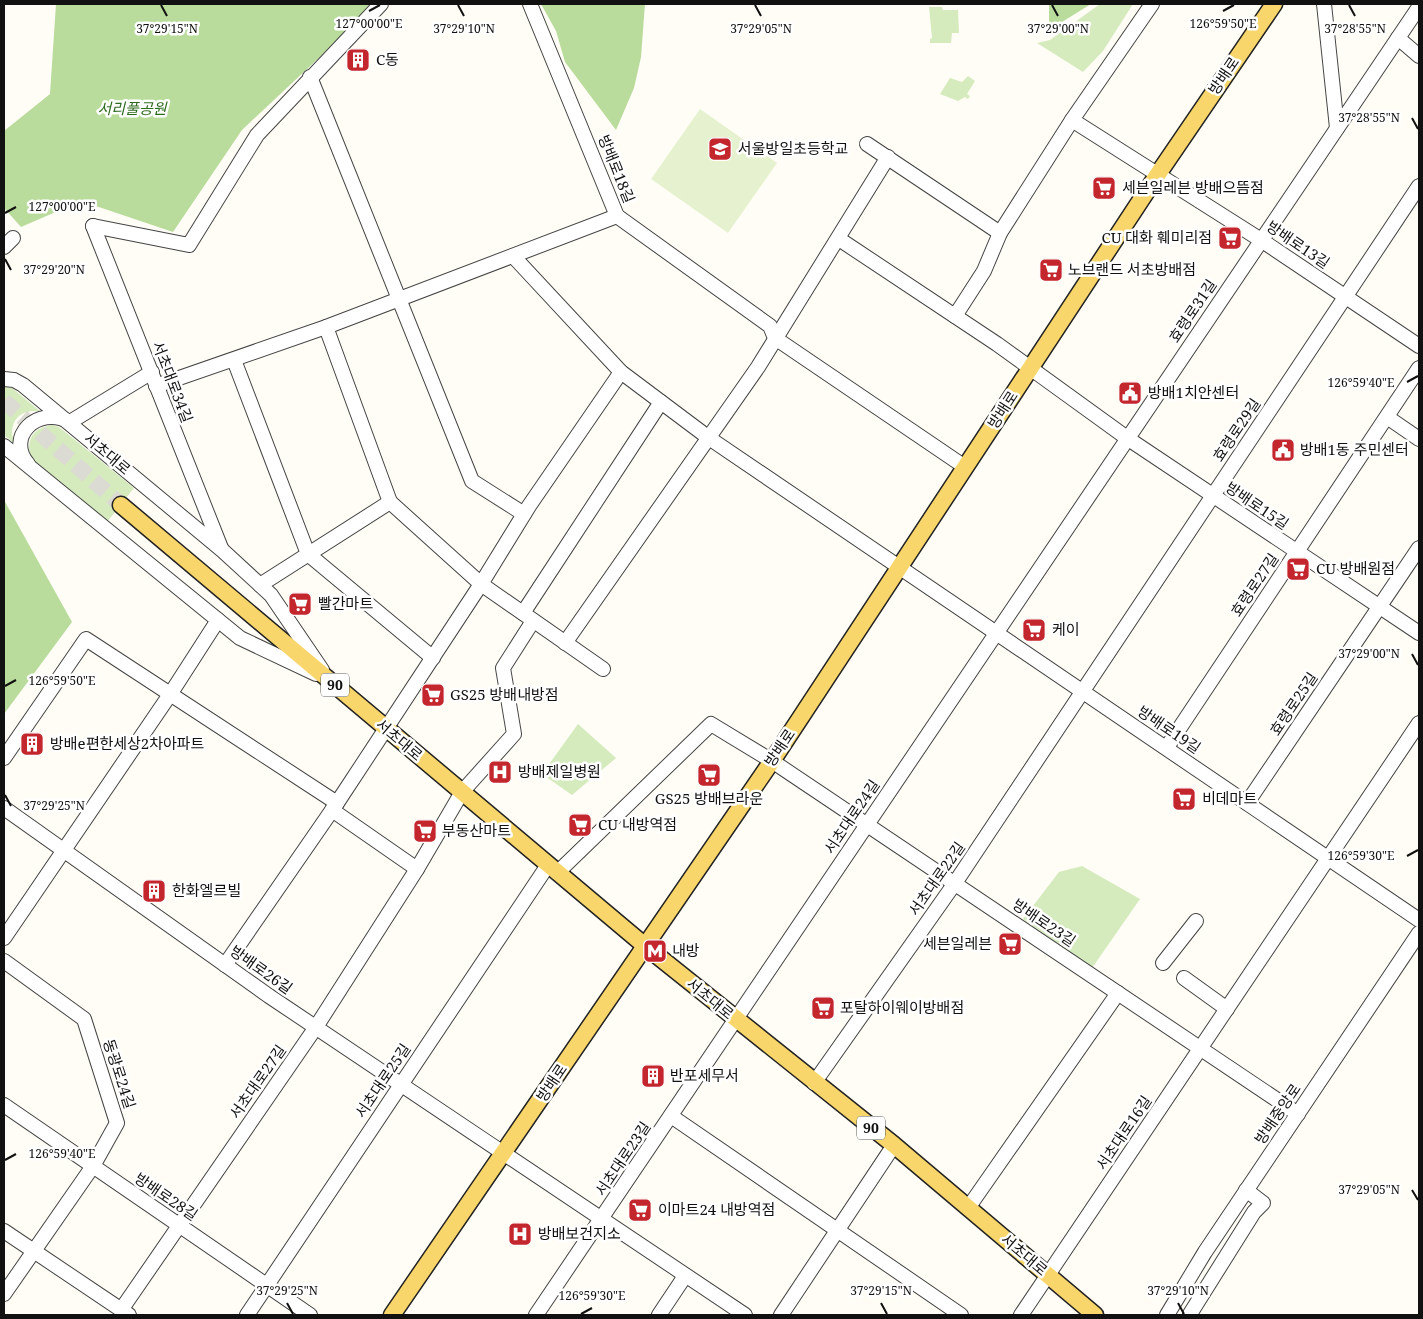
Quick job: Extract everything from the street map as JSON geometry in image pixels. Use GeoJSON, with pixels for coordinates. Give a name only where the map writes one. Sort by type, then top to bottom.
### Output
{"type":"FeatureCollection","features":[{"type":"Feature","properties":{"kind":"main road","name":"방배로"},"geometry":{"type":"LineString","coordinates":[[392,1315],[505,1153],[644,945],[772,761],[1158,174],[1274,4]]}},
{"type":"Feature","properties":{"kind":"main road","name":"서초대로"},"geometry":{"type":"LineString","coordinates":[[121,505],[644,945],[814,1083],[894,1145],[1095,1315]]}},
{"type":"Feature","properties":{"kind":"street"},"geometry":{"type":"LineString","coordinates":[[381,4],[310,77],[472,481],[524,514]]}},
{"type":"Feature","properties":{"kind":"street","name":"방배로18길"},"geometry":{"type":"LineString","coordinates":[[530,4],[617,216],[770,326],[775,338],[965,467]]}},
{"type":"Feature","properties":{"kind":"street"},"geometry":{"type":"LineString","coordinates":[[955,316],[984,270],[1000,233],[1072,120],[1152,4]]}},
{"type":"Feature","properties":{"kind":"street"},"geometry":{"type":"LineString","coordinates":[[1324,4],[1337,128]]}},
{"type":"Feature","properties":{"kind":"street","name":"효령로31길"},"geometry":{"type":"LineString","coordinates":[[995,633],[1419,7]]}},
{"type":"Feature","properties":{"kind":"street"},"geometry":{"type":"LineString","coordinates":[[1398,38],[1419,56]]}},
{"type":"Feature","properties":{"kind":"street","name":"서초대로34길"},"geometry":{"type":"LineString","coordinates":[[222,550],[93,226],[190,245],[257,135],[310,77]]}},
{"type":"Feature","properties":{"kind":"street"},"geometry":{"type":"LineString","coordinates":[[1072,120],[1158,174]]}},
{"type":"Feature","properties":{"kind":"street"},"geometry":{"type":"LineString","coordinates":[[867,144],[1000,233]]}},
{"type":"Feature","properties":{"kind":"street"},"geometry":{"type":"LineString","coordinates":[[565,643],[758,368],[888,157]]}},
{"type":"Feature","properties":{"kind":"street","name":"방배로13길"},"geometry":{"type":"LineString","coordinates":[[1158,174],[1261,240],[1419,346]]}},
{"type":"Feature","properties":{"kind":"street","name":"효령로29길"},"geometry":{"type":"LineString","coordinates":[[1082,692],[1419,186]]}},
{"type":"Feature","properties":{"kind":"street"},"geometry":{"type":"LineString","coordinates":[[156,386],[326,327],[617,216]]}},
{"type":"Feature","properties":{"kind":"street","name":"방배로15길"},"geometry":{"type":"LineString","coordinates":[[839,239],[955,316],[1127,438],[1419,633]]}},
{"type":"Feature","properties":{"kind":"street","name":"방배로19길"},"geometry":{"type":"LineString","coordinates":[[512,256],[621,372],[709,438],[1419,920]]}},
{"type":"Feature","properties":{"kind":"street"},"geometry":{"type":"LineString","coordinates":[[326,327],[390,502],[481,584],[603,669]]}},
{"type":"Feature","properties":{"kind":"street"},"geometry":{"type":"LineString","coordinates":[[234,360],[308,554],[433,658]]}},
{"type":"Feature","properties":{"kind":"street","name":"효령로27길"},"geometry":{"type":"LineString","coordinates":[[1166,747],[1419,368]]}},
{"type":"Feature","properties":{"kind":"street","name":"서초대로"},"geometry":{"type":"LineString","coordinates":[[32,469],[26,462],[21,444],[27,427],[43,416],[52,416],[70,422],[152,372]]}},
{"type":"Feature","properties":{"kind":"street"},"geometry":{"type":"LineString","coordinates":[[225,965],[335,807],[481,584],[524,514],[621,372]]}},
{"type":"Feature","properties":{"kind":"street","name":"서초대로"},"geometry":{"type":"LineString","coordinates":[[4,378],[23,385],[70,422],[222,550],[271,594],[328,679]]}},
{"type":"Feature","properties":{"kind":"street"},"geometry":{"type":"LineString","coordinates":[[528,617],[661,402]]}},
{"type":"Feature","properties":{"kind":"street"},"geometry":{"type":"LineString","coordinates":[[1387,417],[1419,439]]}},
{"type":"Feature","properties":{"kind":"street","name":"서초대로"},"geometry":{"type":"LineString","coordinates":[[4,446],[240,638],[328,679]]}},
{"type":"Feature","properties":{"kind":"street"},"geometry":{"type":"LineString","coordinates":[[260,585],[390,502]]}},
{"type":"Feature","properties":{"kind":"street","name":"효령로25길"},"geometry":{"type":"LineString","coordinates":[[1247,803],[1419,548]]}},
{"type":"Feature","properties":{"kind":"street","name":"서초대로27길"},"geometry":{"type":"LineString","coordinates":[[125,1312],[179,1225],[316,1028],[417,868],[462,792],[514,734],[503,668],[528,617]]}},
{"type":"Feature","properties":{"kind":"street"},"geometry":{"type":"LineString","coordinates":[[4,938],[171,693],[218,620]]}},
{"type":"Feature","properties":{"kind":"street","name":"서초대로24길"},"geometry":{"type":"LineString","coordinates":[[735,1019],[995,633]]}},
{"type":"Feature","properties":{"kind":"street"},"geometry":{"type":"LineString","coordinates":[[4,758],[86,639],[171,693],[335,807],[417,868]]}},
{"type":"Feature","properties":{"kind":"street","name":"서초대로22길"},"geometry":{"type":"LineString","coordinates":[[814,1083],[955,883],[1082,692]]}},
{"type":"Feature","properties":{"kind":"street","name":"서초대로16길"},"geometry":{"type":"LineString","coordinates":[[1021,1315],[1419,723]]}},
{"type":"Feature","properties":{"kind":"street","name":"서초대로25길"},"geometry":{"type":"LineString","coordinates":[[247,1315],[401,1084],[553,869],[711,724],[772,761]]}},
{"type":"Feature","properties":{"kind":"street","name":"방배로23길"},"geometry":{"type":"LineString","coordinates":[[772,761],[1298,1114]]}},
{"type":"Feature","properties":{"kind":"street","name":"방배로26길"},"geometry":{"type":"LineString","coordinates":[[4,808],[316,1028],[745,1315]]}},
{"type":"Feature","properties":{"kind":"street"},"geometry":{"type":"LineString","coordinates":[[1163,963],[1196,921]]}},
{"type":"Feature","properties":{"kind":"street","name":"방배중앙로"},"geometry":{"type":"LineString","coordinates":[[1168,1315],[1205,1252],[1419,932]]}},
{"type":"Feature","properties":{"kind":"street","name":"동광로24길"},"geometry":{"type":"LineString","coordinates":[[4,961],[84,1019],[118,1123],[93,1166],[4,1294]]}},
{"type":"Feature","properties":{"kind":"street"},"geometry":{"type":"LineString","coordinates":[[1184,978],[1227,1009]]}},
{"type":"Feature","properties":{"kind":"street"},"geometry":{"type":"LineString","coordinates":[[968,1208],[1118,993]]}},
{"type":"Feature","properties":{"kind":"street","name":"서초대로23길"},"geometry":{"type":"LineString","coordinates":[[536,1315],[735,1019]]}},
{"type":"Feature","properties":{"kind":"street","name":"방배로28길"},"geometry":{"type":"LineString","coordinates":[[4,1105],[310,1315]]}},
{"type":"Feature","properties":{"kind":"street"},"geometry":{"type":"LineString","coordinates":[[671,1116],[961,1315]]}},
{"type":"Feature","properties":{"kind":"street"},"geometry":{"type":"LineString","coordinates":[[781,1315],[894,1145]]}},
{"type":"Feature","properties":{"kind":"street"},"geometry":{"type":"LineString","coordinates":[[1190,1314],[1249,1219],[1263,1203],[1246,1190]]}},
{"type":"Feature","properties":{"kind":"street"},"geometry":{"type":"LineString","coordinates":[[4,1231],[125,1312]]}},
{"type":"Feature","properties":{"kind":"street"},"geometry":{"type":"LineString","coordinates":[[659,1315],[685,1276]]}},
{"type":"Feature","properties":{"kind":"green space","name":"서리풀공원"},"geometry":{"type":"Polygon","coordinates":[[[56,4],[374,4],[242,130],[173,232],[81,201],[21,227],[4,208],[4,131],[50,94],[56,4]]]}},
{"type":"Feature","properties":{"kind":"green space"},"geometry":{"type":"Polygon","coordinates":[[[541,4],[645,4],[641,57],[634,88],[616,130],[565,62],[556,31],[541,4]]]}},
{"type":"Feature","properties":{"kind":"green space"},"geometry":{"type":"Polygon","coordinates":[[[1049,4],[1091,4],[1049,30],[1049,4]]]}},
{"type":"Feature","properties":{"kind":"green space"},"geometry":{"type":"Polygon","coordinates":[[[1100,4],[1133,4],[1103,51],[1083,72],[1037,43],[1050,40],[1100,4]]]}},
{"type":"Feature","properties":{"kind":"green space"},"geometry":{"type":"Polygon","coordinates":[[[929,7],[942,7],[943,10],[958,10],[959,33],[952,33],[951,43],[930,43],[932,38],[929,7]]]}},
{"type":"Feature","properties":{"kind":"green space"},"geometry":{"type":"Polygon","coordinates":[[[968,76],[975,81],[967,94],[970,96],[968,99],[965,97],[958,101],[940,94],[950,78],[962,82],[968,76]]]}},
{"type":"Feature","properties":{"kind":"green space"},"geometry":{"type":"Polygon","coordinates":[[[700,109],[777,163],[728,233],[651,179],[700,109]]]}},
{"type":"Feature","properties":{"kind":"green space"},"geometry":{"type":"Polygon","coordinates":[[[4,387],[12,388],[41,412],[27,412],[17,419],[12,430],[15,444],[4,435],[4,387]]]}},
{"type":"Feature","properties":{"kind":"green space"},"geometry":{"type":"Polygon","coordinates":[[[45,426],[59,427],[134,488],[107,522],[32,459],[29,447],[32,436],[45,426]]]}},
{"type":"Feature","properties":{"kind":"green space"},"geometry":{"type":"Polygon","coordinates":[[[4,500],[72,622],[4,714],[4,500]]]}},
{"type":"Feature","properties":{"kind":"green space"},"geometry":{"type":"Polygon","coordinates":[[[578,724],[616,758],[572,795],[542,774],[578,724]]]}},
{"type":"Feature","properties":{"kind":"green space"},"geometry":{"type":"Polygon","coordinates":[[[1082,866],[1140,899],[1092,968],[1023,919],[1059,872],[1082,866]]]}},
{"type":"Feature","properties":{"kind":"tunnel"},"geometry":{"type":"LineString","coordinates":[[4,401],[121,505]]}},
{"type":"Feature","properties":{"kind":"place","name":"C동"},"geometry":{"type":"Point","coordinates":[358,60]}},
{"type":"Feature","properties":{"kind":"place","name":"서울방일초등학교"},"geometry":{"type":"Point","coordinates":[720,149]}},
{"type":"Feature","properties":{"kind":"place","name":"세븐일레븐 방배으뜸점"},"geometry":{"type":"Point","coordinates":[1104,188]}},
{"type":"Feature","properties":{"kind":"place","name":"CU 대화 훼미리점"},"geometry":{"type":"Point","coordinates":[1230,238]}},
{"type":"Feature","properties":{"kind":"place","name":"노브랜드 서초방배점"},"geometry":{"type":"Point","coordinates":[1051,270]}},
{"type":"Feature","properties":{"kind":"place","name":"방배1치안센터"},"geometry":{"type":"Point","coordinates":[1130,393]}},
{"type":"Feature","properties":{"kind":"place","name":"방배1동 주민센터"},"geometry":{"type":"Point","coordinates":[1283,450]}},
{"type":"Feature","properties":{"kind":"place","name":"CU 방배원점"},"geometry":{"type":"Point","coordinates":[1298,569]}},
{"type":"Feature","properties":{"kind":"place","name":"빨간마트"},"geometry":{"type":"Point","coordinates":[300,604]}},
{"type":"Feature","properties":{"kind":"place","name":"케이"},"geometry":{"type":"Point","coordinates":[1034,630]}},
{"type":"Feature","properties":{"kind":"place","name":"GS25 방배내방점"},"geometry":{"type":"Point","coordinates":[433,695]}},
{"type":"Feature","properties":{"kind":"place","name":"방배e편한세상2차아파트"},"geometry":{"type":"Point","coordinates":[32,744]}},
{"type":"Feature","properties":{"kind":"place","name":"방배제일병원"},"geometry":{"type":"Point","coordinates":[500,772]}},
{"type":"Feature","properties":{"kind":"place","name":"GS25 방배브라운"},"geometry":{"type":"Point","coordinates":[709,775]}},
{"type":"Feature","properties":{"kind":"place","name":"비데마트"},"geometry":{"type":"Point","coordinates":[1184,799]}},
{"type":"Feature","properties":{"kind":"place","name":"CU 내방역점"},"geometry":{"type":"Point","coordinates":[580,825]}},
{"type":"Feature","properties":{"kind":"place","name":"부동산마트"},"geometry":{"type":"Point","coordinates":[425,831]}},
{"type":"Feature","properties":{"kind":"place","name":"한화엘르빌"},"geometry":{"type":"Point","coordinates":[154,891]}},
{"type":"Feature","properties":{"kind":"place","name":"세븐일레븐"},"geometry":{"type":"Point","coordinates":[1010,944]}},
{"type":"Feature","properties":{"kind":"place","name":"내방"},"geometry":{"type":"Point","coordinates":[655,951]}},
{"type":"Feature","properties":{"kind":"place","name":"포탈하이웨이방배점"},"geometry":{"type":"Point","coordinates":[823,1008]}},
{"type":"Feature","properties":{"kind":"place","name":"반포세무서"},"geometry":{"type":"Point","coordinates":[653,1076]}},
{"type":"Feature","properties":{"kind":"place","name":"이마트24 내방역점"},"geometry":{"type":"Point","coordinates":[640,1210]}},
{"type":"Feature","properties":{"kind":"place","name":"방배보건지소"},"geometry":{"type":"Point","coordinates":[520,1234]}}]}
